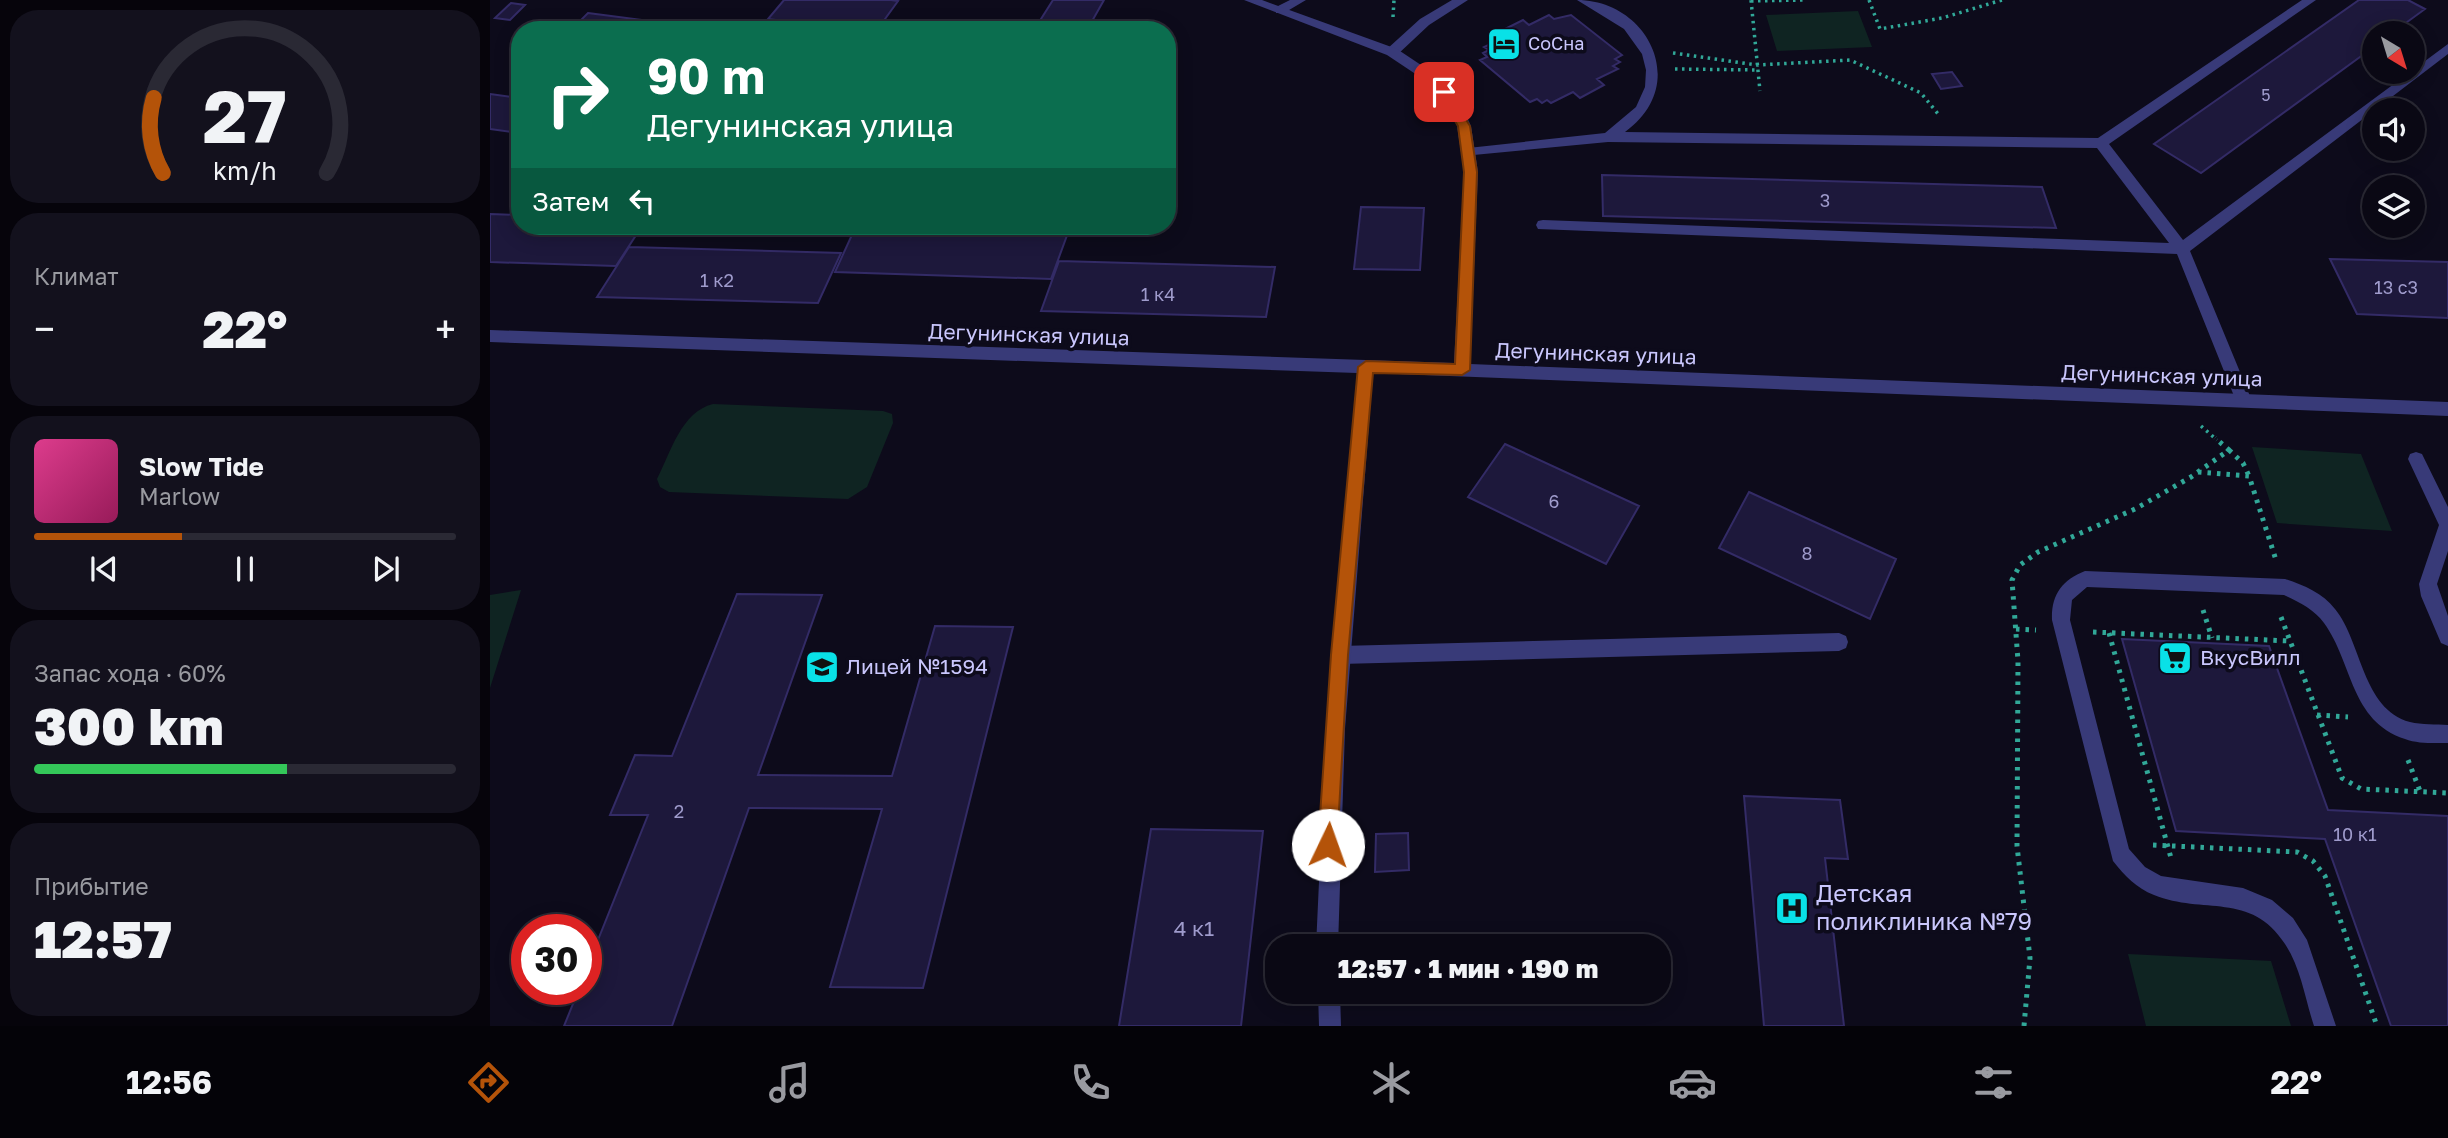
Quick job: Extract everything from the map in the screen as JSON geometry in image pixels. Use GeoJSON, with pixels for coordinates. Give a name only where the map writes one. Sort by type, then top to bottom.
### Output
{"type":"FeatureCollection","features":[{"type":"Feature","properties":{"kind":"street"},"geometry":{"type":"LineString","coordinates":[[1250,0],[1392,52],[1414,65],[1444,92],[1464,126],[1471,172],[1462,370]]}},
{"type":"Feature","properties":{"kind":"street"},"geometry":{"type":"LineString","coordinates":[[1280,10],[1300,0]]}},
{"type":"Feature","properties":{"kind":"street"},"geometry":{"type":"LineString","coordinates":[[1392,52],[1432,16],[1462,0]]}},
{"type":"Feature","properties":{"kind":"street"},"geometry":{"type":"LineString","coordinates":[[1583,0],[1617,16],[1635,31],[1648,49],[1653,68],[1652,87],[1644,106],[1629,123],[1608,137]]}},
{"type":"Feature","properties":{"kind":"street"},"geometry":{"type":"LineString","coordinates":[[1468,153],[1608,137],[2101,143],[2310,0]]}},
{"type":"Feature","properties":{"kind":"street"},"geometry":{"type":"LineString","coordinates":[[1543,225],[2182,249],[2448,48]]}},
{"type":"Feature","properties":{"kind":"street"},"geometry":{"type":"LineString","coordinates":[[2101,143],[2182,249],[2244,401]]}},
{"type":"Feature","properties":{"kind":"street","name":"Дегунинская улица"},"geometry":{"type":"LineString","coordinates":[[490,336],[1462,370],[2448,409]]}},
{"type":"Feature","properties":{"kind":"street"},"geometry":{"type":"LineString","coordinates":[[1327,934],[1328,845],[1340,655],[1366,367]]}},
{"type":"Feature","properties":{"kind":"street"},"geometry":{"type":"LineString","coordinates":[[2416,459],[2448,525],[2428,584],[2430,596],[2448,637]]}},
{"type":"Feature","properties":{"kind":"street"},"geometry":{"type":"LineString","coordinates":[[2325,1026],[2298,944],[2272,913],[2255,902],[2231,894],[2165,891],[2138,876],[2120,854],[2063,631],[2060,605],[2065,592],[2071,585],[2085,579],[2285,587],[2304,594],[2329,615],[2340,632],[2367,701],[2376,711],[2390,723],[2404,729],[2448,734]]}},
{"type":"Feature","properties":{"kind":"street"},"geometry":{"type":"LineString","coordinates":[[1340,655],[1839,642]]}},
{"type":"Feature","properties":{"kind":"street"},"geometry":{"type":"LineString","coordinates":[[1329,1004],[1330,1026]]}},
{"type":"Feature","properties":{"kind":"path"},"geometry":{"type":"LineString","coordinates":[[1760,91],[1751,1],[1805,0]]}},
{"type":"Feature","properties":{"kind":"path"},"geometry":{"type":"LineString","coordinates":[[1869,0],[1880,29],[1942,18],[2002,0]]}},
{"type":"Feature","properties":{"kind":"path"},"geometry":{"type":"LineString","coordinates":[[1648,49],[1758,67]]}},
{"type":"Feature","properties":{"kind":"path"},"geometry":{"type":"LineString","coordinates":[[1653,68],[1758,67],[1850,60],[1921,93],[1960,141]]}},
{"type":"Feature","properties":{"kind":"path"},"geometry":{"type":"LineString","coordinates":[[2189,398],[2195,420],[2243,463],[2285,587]]}},
{"type":"Feature","properties":{"kind":"path"},"geometry":{"type":"LineString","coordinates":[[2024,1026],[2030,958],[2017,846],[2018,661],[2012,580],[2020,565],[2038,552],[2108,523],[2161,495],[2229,450]]}},
{"type":"Feature","properties":{"kind":"path"},"geometry":{"type":"LineString","coordinates":[[2197,472],[2249,477]]}},
{"type":"Feature","properties":{"kind":"path"},"geometry":{"type":"LineString","coordinates":[[2063,631],[2290,641]]}},
{"type":"Feature","properties":{"kind":"path"},"geometry":{"type":"LineString","coordinates":[[2109,633],[2180,891]]}},
{"type":"Feature","properties":{"kind":"path"},"geometry":{"type":"LineString","coordinates":[[2294,653],[2338,771],[2347,782],[2361,789],[2448,793]]}},
{"type":"Feature","properties":{"kind":"path"},"geometry":{"type":"LineString","coordinates":[[2117,843],[2202,847]]}},
{"type":"Feature","properties":{"kind":"green space"},"geometry":{"type":"Polygon","coordinates":[[[1858,11],[1872,47],[1777,51],[1766,15],[1858,11]]]}},
{"type":"Feature","properties":{"kind":"green space"},"geometry":{"type":"Polygon","coordinates":[[[713,404],[883,411],[892,414],[893,423],[867,487],[848,499],[669,492],[660,487],[657,479],[678,434],[693,415],[713,404]]]}},
{"type":"Feature","properties":{"kind":"green space"},"geometry":{"type":"Polygon","coordinates":[[[2252,447],[2361,454],[2392,531],[2277,523],[2252,447]]]}},
{"type":"Feature","properties":{"kind":"green space"},"geometry":{"type":"Polygon","coordinates":[[[521,590],[490,688],[490,595],[521,590]]]}},
{"type":"Feature","properties":{"kind":"green space"},"geometry":{"type":"Polygon","coordinates":[[[2128,954],[2271,961],[2291,1026],[2146,1026],[2128,954]]]}},
{"type":"Feature","properties":{"kind":"building"},"geometry":{"type":"Polygon","coordinates":[[[784,0],[898,1],[884,21],[768,19],[784,0]]]}},
{"type":"Feature","properties":{"kind":"building"},"geometry":{"type":"Polygon","coordinates":[[[1053,0],[1104,0],[1092,21],[1040,21],[1053,0]]]}},
{"type":"Feature","properties":{"kind":"building"},"geometry":{"type":"Polygon","coordinates":[[[2359,0],[2408,0],[2425,9],[2408,21],[2362,21],[2362,55],[2201,173],[2154,144],[2359,0]]]}},
{"type":"Feature","properties":{"kind":"building"},"geometry":{"type":"Polygon","coordinates":[[[511,3],[525,5],[510,20],[495,18],[511,3]]]}},
{"type":"Feature","properties":{"kind":"building"},"geometry":{"type":"Polygon","coordinates":[[[588,13],[650,21],[580,21],[588,13]]]}},
{"type":"Feature","properties":{"kind":"building"},"geometry":{"type":"Polygon","coordinates":[[[1549,15],[1554,19],[1571,15],[1622,55],[1615,59],[1620,62],[1613,66],[1618,69],[1597,79],[1604,85],[1580,98],[1573,92],[1551,103],[1547,100],[1542,103],[1537,99],[1530,102],[1480,60],[1487,57],[1483,53],[1489,50],[1484,47],[1505,37],[1499,32],[1523,20],[1529,25],[1549,15]]]}},
{"type":"Feature","properties":{"kind":"building"},"geometry":{"type":"Polygon","coordinates":[[[1952,72],[1962,86],[1941,89],[1932,74],[1952,72]]]}},
{"type":"Feature","properties":{"kind":"building"},"geometry":{"type":"Polygon","coordinates":[[[490,94],[511,97],[511,132],[490,129],[490,94]]]}},
{"type":"Feature","properties":{"kind":"building"},"geometry":{"type":"Polygon","coordinates":[[[1602,175],[2042,187],[2056,228],[1603,216],[1602,175]]]}},
{"type":"Feature","properties":{"kind":"building"},"geometry":{"type":"Polygon","coordinates":[[[1361,207],[1424,208],[1420,270],[1354,269],[1361,207]]]}},
{"type":"Feature","properties":{"kind":"building"},"geometry":{"type":"Polygon","coordinates":[[[490,214],[511,215],[511,235],[636,235],[616,266],[490,262],[490,214]]]}},
{"type":"Feature","properties":{"kind":"building"},"geometry":{"type":"Polygon","coordinates":[[[852,235],[1067,235],[1051,279],[835,272],[852,235]]]}},
{"type":"Feature","properties":{"kind":"building"},"geometry":{"type":"Polygon","coordinates":[[[629,247],[841,253],[818,303],[597,297],[629,247]]]}},
{"type":"Feature","properties":{"kind":"building"},"geometry":{"type":"Polygon","coordinates":[[[2330,259],[2448,262],[2448,318],[2357,314],[2330,259]]]}},
{"type":"Feature","properties":{"kind":"building"},"geometry":{"type":"Polygon","coordinates":[[[1059,261],[1275,267],[1266,317],[1041,311],[1059,261]]]}},
{"type":"Feature","properties":{"kind":"building"},"geometry":{"type":"Polygon","coordinates":[[[1505,444],[1639,506],[1606,564],[1468,497],[1505,444]]]}},
{"type":"Feature","properties":{"kind":"building"},"geometry":{"type":"Polygon","coordinates":[[[1749,492],[1896,559],[1870,619],[1719,548],[1749,492]]]}},
{"type":"Feature","properties":{"kind":"building"},"geometry":{"type":"Polygon","coordinates":[[[737,594],[822,595],[758,775],[892,776],[935,626],[1013,627],[923,988],[830,987],[882,809],[749,808],[672,1026],[564,1026],[573,1005],[602,1005],[602,930],[648,815],[610,815],[635,755],[672,756],[737,594]]]}},
{"type":"Feature","properties":{"kind":"building"},"geometry":{"type":"Polygon","coordinates":[[[2122,639],[2269,646],[2328,810],[2448,816],[2448,1026],[2391,1026],[2325,839],[2176,831],[2122,639]]]}},
{"type":"Feature","properties":{"kind":"building","name":"Детская поликлиника №79"},"geometry":{"type":"Polygon","coordinates":[[[1744,796],[1840,800],[1848,859],[1825,858],[1844,1026],[1764,1026],[1744,796]]]}},
{"type":"Feature","properties":{"kind":"building"},"geometry":{"type":"Polygon","coordinates":[[[1151,829],[1263,831],[1241,1026],[1119,1026],[1151,829]]]}},
{"type":"Feature","properties":{"kind":"building"},"geometry":{"type":"Polygon","coordinates":[[[1408,833],[1409,870],[1375,872],[1376,834],[1408,833]]]}},
{"type":"Feature","properties":{"kind":"place","name":"СоСна"},"geometry":{"type":"Point","coordinates":[1504,44]}},
{"type":"Feature","properties":{"kind":"place","name":"ВкусВилл"},"geometry":{"type":"Point","coordinates":[2175,658]}},
{"type":"Feature","properties":{"kind":"place","name":"Лицей №1594"},"geometry":{"type":"Point","coordinates":[822,667]}},
{"type":"Feature","properties":{"kind":"place","name":"Детская поликлиника №79"},"geometry":{"type":"Point","coordinates":[1792,908]}},
{"type":"Feature","properties":{"kind":"route"},"geometry":{"type":"LineString","coordinates":[[1328,845],[1340,655],[1366,367],[1462,370],[1471,172],[1464,126],[1444,92]]}}]}
